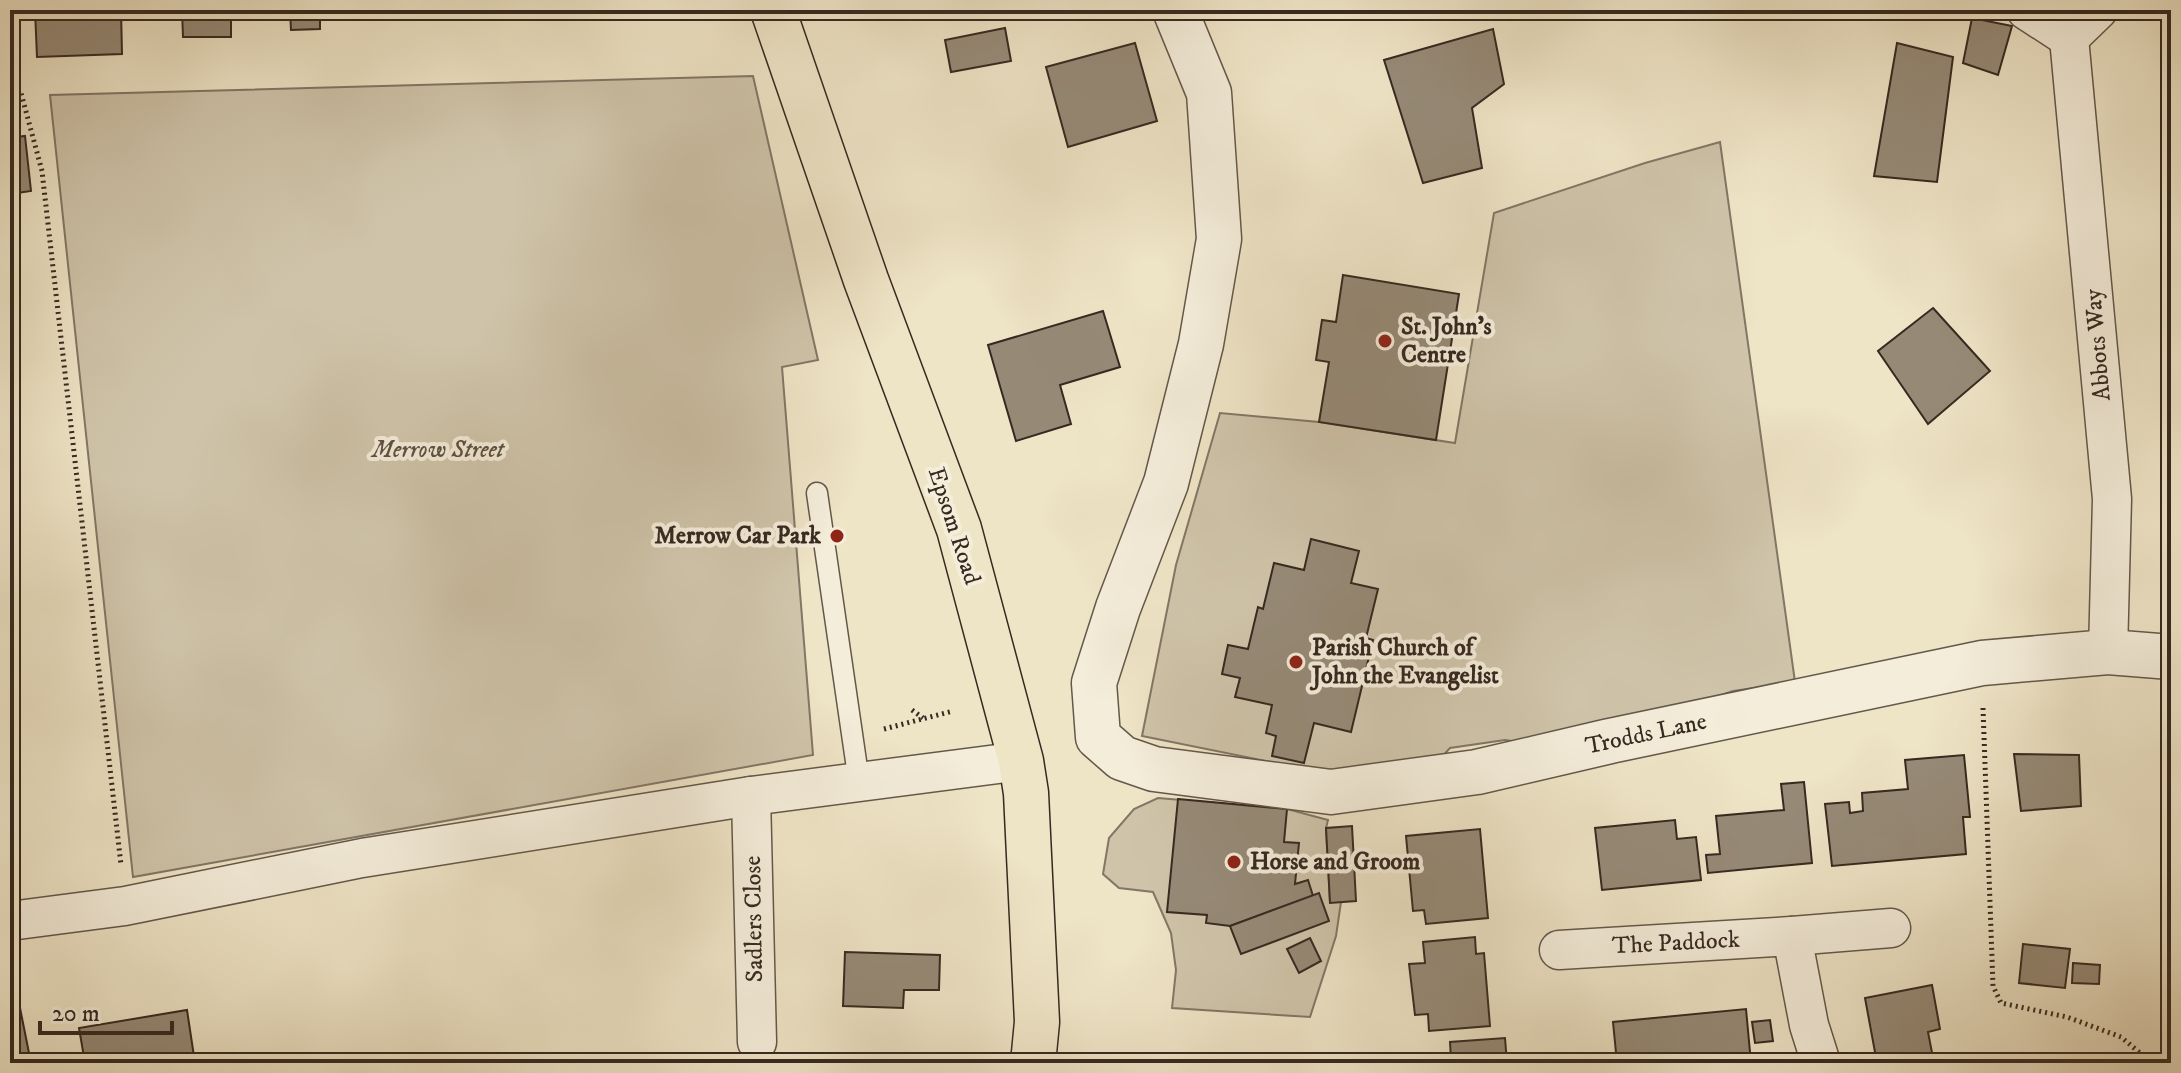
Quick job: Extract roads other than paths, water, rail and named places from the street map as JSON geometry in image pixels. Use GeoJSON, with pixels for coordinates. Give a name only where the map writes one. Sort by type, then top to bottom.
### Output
{"type":"FeatureCollection","features":[{"type":"Feature","properties":{"kind":"main road","name":"Epsom Road"},"geometry":{"type":"LineString","coordinates":[[773,10],[866,280],[959,529],[1021,761],[1026,793],[1037,1022],[1033,1063]]}},
{"type":"Feature","properties":{"kind":"street","name":"Trodds Lane"},"geometry":{"type":"LineString","coordinates":[[1175,10],[1209,93],[1219,239],[1201,344],[1166,483],[1118,608],[1094,683],[1098,737],[1122,758],[1154,769],[1331,792],[1477,772],[1982,663],[2108,652],[2171,657]]}},
{"type":"Feature","properties":{"kind":"street"},"geometry":{"type":"LineString","coordinates":[[2026,10],[2069,38],[2098,10]]}},
{"type":"Feature","properties":{"kind":"street","name":"Abbots Way"},"geometry":{"type":"LineString","coordinates":[[2069,38],[2112,499],[2108,652]]}},
{"type":"Feature","properties":{"kind":"street"},"geometry":{"type":"LineString","coordinates":[[10,921],[125,906],[362,858],[751,796],[1021,761]]}},
{"type":"Feature","properties":{"kind":"street","name":"Sadlers Close"},"geometry":{"type":"LineString","coordinates":[[751,796],[757,1042]]}},
{"type":"Feature","properties":{"kind":"street","name":"The Paddock"},"geometry":{"type":"LineString","coordinates":[[1559,950],[1891,928]]}},
{"type":"Feature","properties":{"kind":"street"},"geometry":{"type":"LineString","coordinates":[[1792,936],[1809,1025],[1821,1063]]}},
{"type":"Feature","properties":{"kind":"lane"},"geometry":{"type":"LineString","coordinates":[[817,493],[859,782]]}},
{"type":"Feature","properties":{"kind":"place","name":"St. John's Centre"},"geometry":{"type":"Point","coordinates":[1385,341]}},
{"type":"Feature","properties":{"kind":"place","name":"Merrow Car Park"},"geometry":{"type":"Point","coordinates":[837,536]}},
{"type":"Feature","properties":{"kind":"place","name":"Parish Church of John the Evangelist"},"geometry":{"type":"Point","coordinates":[1296,662]}},
{"type":"Feature","properties":{"kind":"place","name":"Horse and Groom"},"geometry":{"type":"Point","coordinates":[1234,862]}},
{"type":"Feature","properties":{"kind":"park label","name":"Merrow Street"},"geometry":{"type":"Point","coordinates":[438,450]}}]}
